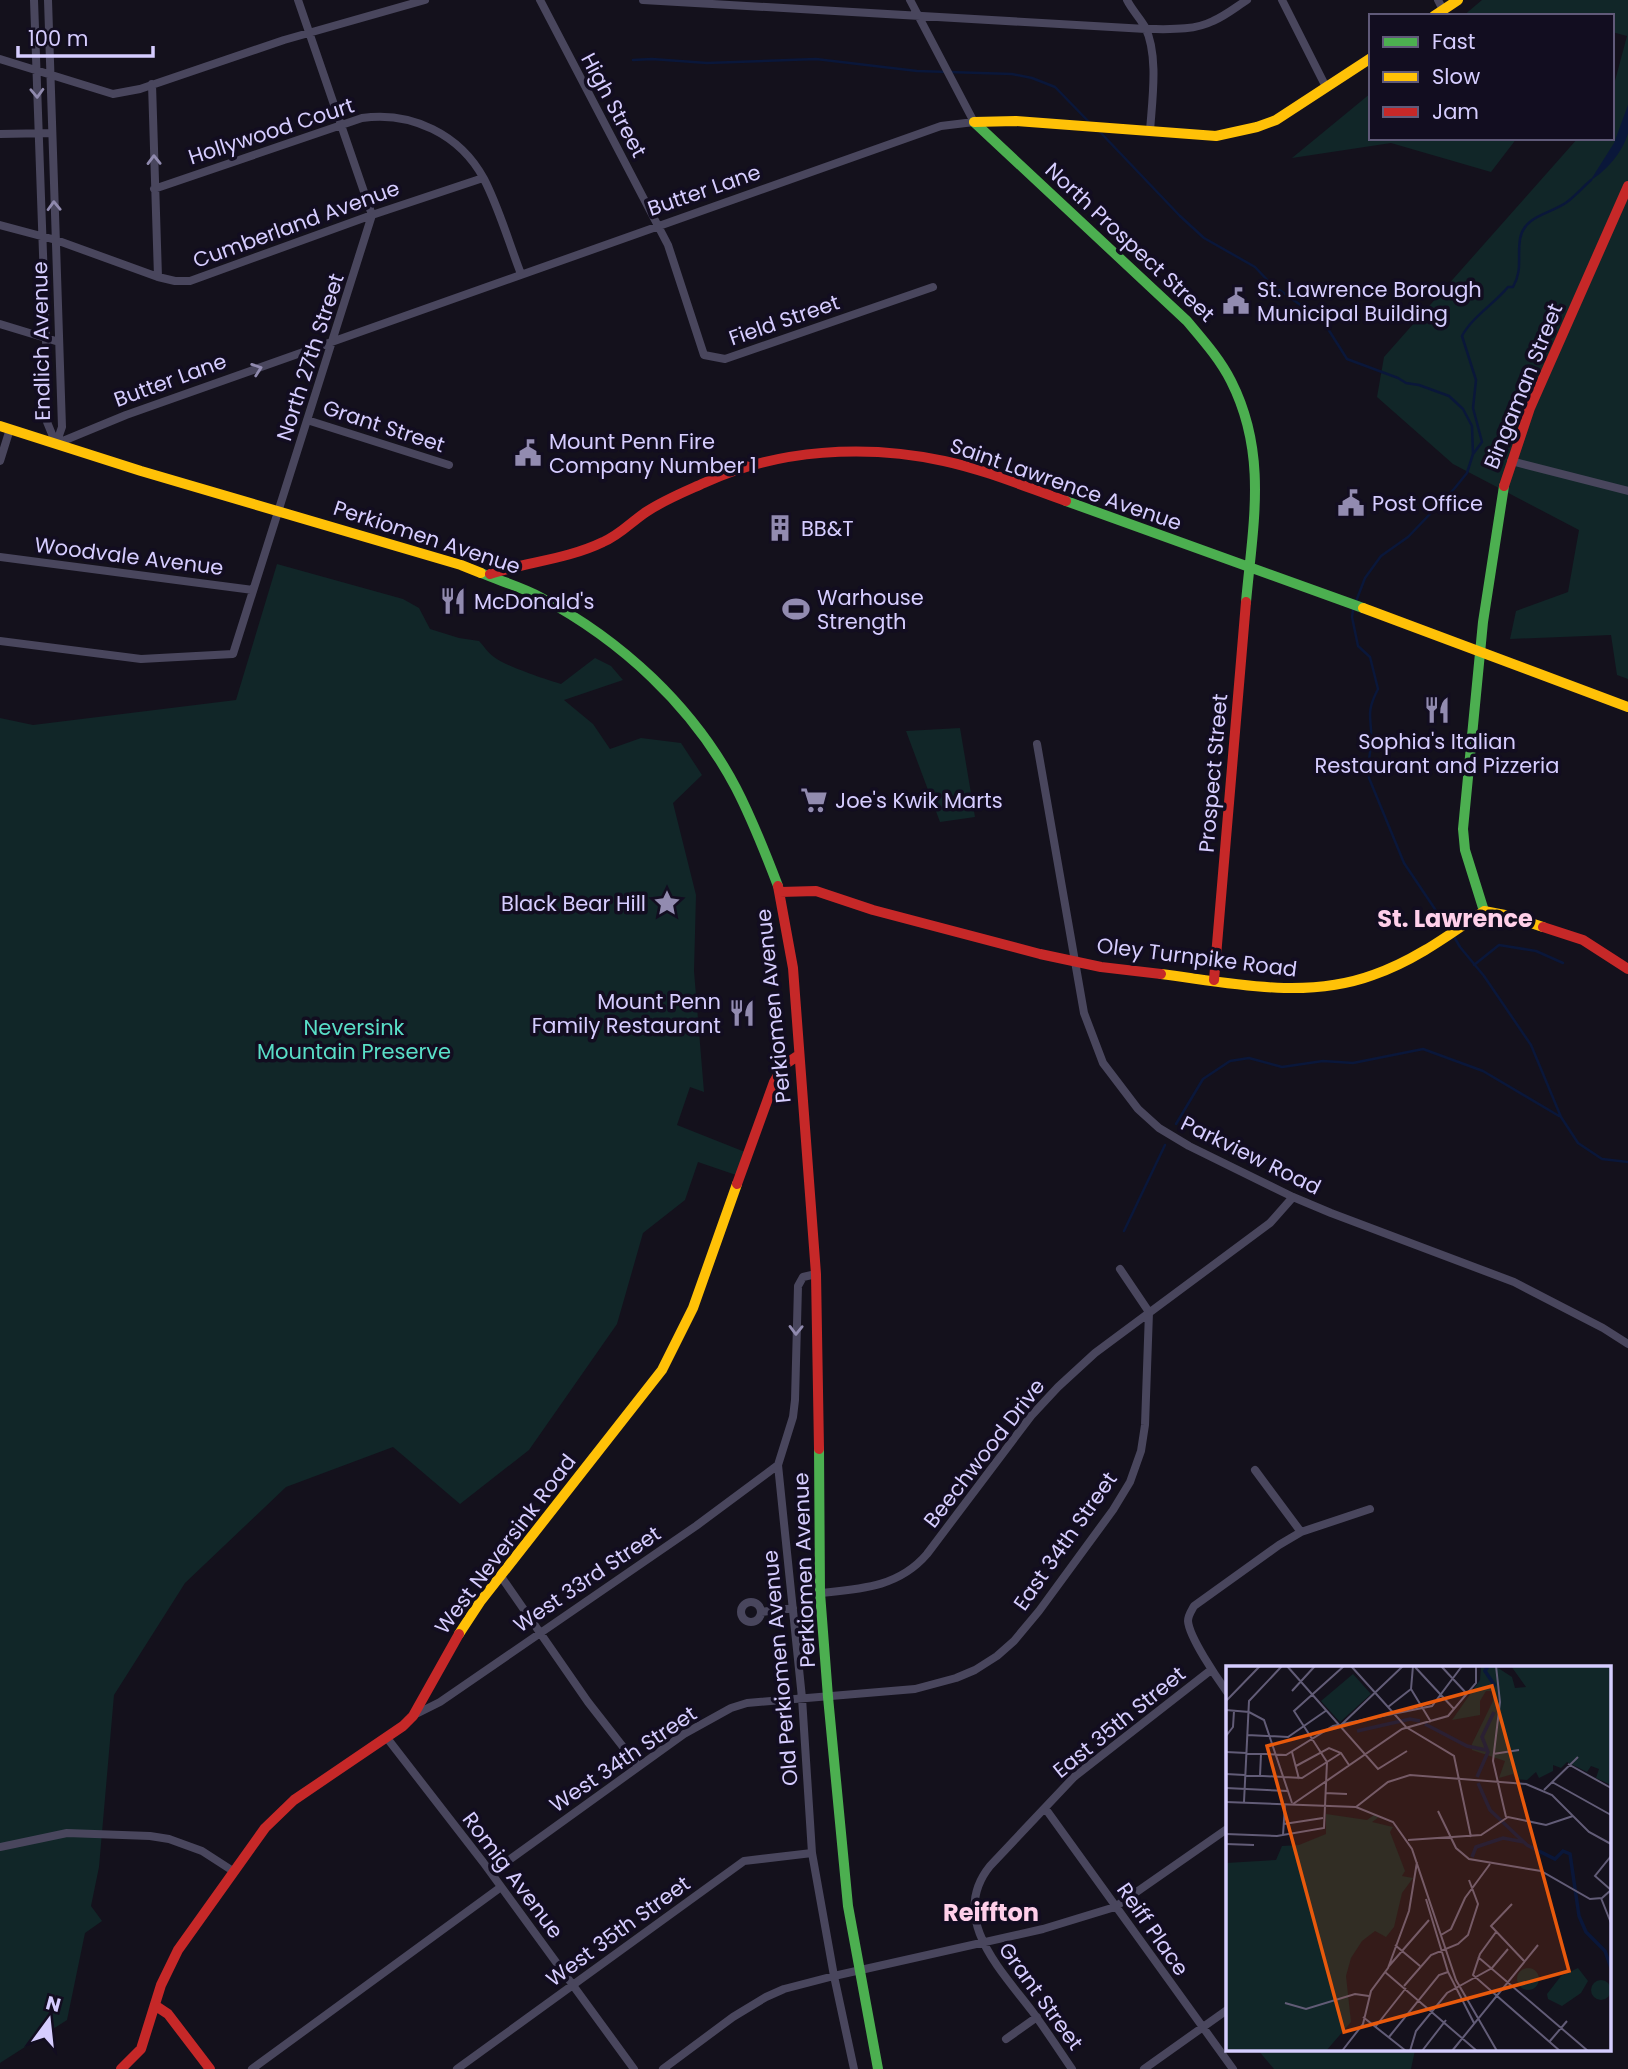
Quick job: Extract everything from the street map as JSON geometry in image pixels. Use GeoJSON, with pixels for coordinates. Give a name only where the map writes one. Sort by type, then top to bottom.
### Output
{"type":"FeatureCollection","features":[{"type":"Feature","properties":{"kind":"street","name":"Endlich Avenue"},"geometry":{"type":"LineString","coordinates":[[34,0],[47,422],[56,444]]}},
{"type":"Feature","properties":{"kind":"street","name":"Endlich Avenue"},"geometry":{"type":"LineString","coordinates":[[48,0],[62,426],[56,444]]}},
{"type":"Feature","properties":{"kind":"street"},"geometry":{"type":"LineString","coordinates":[[298,0],[372,215]]}},
{"type":"Feature","properties":{"kind":"street"},"geometry":{"type":"LineString","coordinates":[[0,59],[113,94],[130,92],[309,32],[425,0]]}},
{"type":"Feature","properties":{"kind":"street","name":"High Street"},"geometry":{"type":"LineString","coordinates":[[540,0],[659,226],[685,296]]}},
{"type":"Feature","properties":{"kind":"street"},"geometry":{"type":"LineString","coordinates":[[642,0],[1146,29],[1184,29],[1205,24],[1247,0]]}},
{"type":"Feature","properties":{"kind":"street"},"geometry":{"type":"LineString","coordinates":[[910,0],[974,122]]}},
{"type":"Feature","properties":{"kind":"street"},"geometry":{"type":"LineString","coordinates":[[1127,0],[1146,29],[1154,75],[1150,131]]}},
{"type":"Feature","properties":{"kind":"street"},"geometry":{"type":"LineString","coordinates":[[1282,0],[1326,87]]}},
{"type":"Feature","properties":{"kind":"street"},"geometry":{"type":"LineString","coordinates":[[1439,9],[1458,0]]}},
{"type":"Feature","properties":{"kind":"street","name":"Butter Lane"},"geometry":{"type":"LineString","coordinates":[[56,444],[126,415],[941,126],[1016,121],[1216,136],[1276,120],[1369,59]]}},
{"type":"Feature","properties":{"kind":"street"},"geometry":{"type":"LineString","coordinates":[[152,84],[158,277]]}},
{"type":"Feature","properties":{"kind":"street","name":"Hollywood Court"},"geometry":{"type":"LineString","coordinates":[[155,189],[362,118],[382,116],[412,120],[427,125],[461,148],[484,178],[521,274]]}},
{"type":"Feature","properties":{"kind":"street","name":"North Prospect Street"},"geometry":{"type":"LineString","coordinates":[[974,122],[1188,321],[1221,362],[1243,405],[1255,457],[1256,490],[1249,569]]}},
{"type":"Feature","properties":{"kind":"street"},"geometry":{"type":"LineString","coordinates":[[0,134],[52,132]]}},
{"type":"Feature","properties":{"kind":"street","name":"Cumberland Avenue"},"geometry":{"type":"LineString","coordinates":[[0,225],[56,240],[158,277],[181,281],[198,279],[372,215],[484,178]]}},
{"type":"Feature","properties":{"kind":"street","name":"Bingaman Street"},"geometry":{"type":"LineString","coordinates":[[1484,911],[1469,868],[1463,829],[1496,521],[1511,461],[1530,408],[1628,187]]}},
{"type":"Feature","properties":{"kind":"street","name":"North 27th Street"},"geometry":{"type":"LineString","coordinates":[[0,641],[141,659],[233,654],[372,215]]}},
{"type":"Feature","properties":{"kind":"street","name":"Field Street"},"geometry":{"type":"LineString","coordinates":[[685,296],[704,355],[725,359],[933,287]]}},
{"type":"Feature","properties":{"kind":"street"},"geometry":{"type":"LineString","coordinates":[[0,324],[59,342]]}},
{"type":"Feature","properties":{"kind":"street","name":"Grant Street"},"geometry":{"type":"LineString","coordinates":[[307,420],[449,465]]}},
{"type":"Feature","properties":{"kind":"street"},"geometry":{"type":"LineString","coordinates":[[0,461],[5,427]]}},
{"type":"Feature","properties":{"kind":"street","name":"Perkiomen Avenue"},"geometry":{"type":"LineString","coordinates":[[5,427],[490,575],[539,596],[582,621],[631,658],[671,697],[709,743],[735,786],[759,836],[780,892],[793,968],[816,1274],[820,1592],[828,1697],[848,1906],[878,2069]]}},
{"type":"Feature","properties":{"kind":"street","name":"Saint Lawrence Avenue"},"geometry":{"type":"LineString","coordinates":[[490,575],[565,555],[617,535],[640,516],[670,498],[730,471],[812,453],[863,450],[909,454],[971,467],[1249,569],[1378,613],[1628,707]]}},
{"type":"Feature","properties":{"kind":"street"},"geometry":{"type":"LineString","coordinates":[[1511,461],[1628,491]]}},
{"type":"Feature","properties":{"kind":"street","name":"Woodvale Avenue"},"geometry":{"type":"LineString","coordinates":[[0,557],[253,590]]}},
{"type":"Feature","properties":{"kind":"street","name":"Prospect Street"},"geometry":{"type":"LineString","coordinates":[[1214,980],[1249,569]]}},
{"type":"Feature","properties":{"kind":"street","name":"Parkview Road"},"geometry":{"type":"LineString","coordinates":[[1037,744],[1084,1013],[1103,1063],[1138,1109],[1159,1128],[1189,1146],[1293,1197],[1514,1282],[1603,1328],[1628,1344]]}},
{"type":"Feature","properties":{"kind":"street","name":"Oley Turnpike Road"},"geometry":{"type":"LineString","coordinates":[[780,892],[816,891],[873,910],[1112,969],[1285,989],[1337,985],[1389,969],[1426,950],[1484,911]]}},
{"type":"Feature","properties":{"kind":"street"},"geometry":{"type":"LineString","coordinates":[[1484,911],[1510,916],[1583,940],[1628,970]]}},
{"type":"Feature","properties":{"kind":"street","name":"West Neversink Road"},"geometry":{"type":"LineString","coordinates":[[121,2069],[141,2049],[161,1985],[178,1950],[265,1828],[286,1807],[403,1727],[412,1716],[460,1631],[500,1575],[662,1370],[693,1308],[774,1082],[784,1065],[799,1055]]}},
{"type":"Feature","properties":{"kind":"street","name":"Beechwood Drive"},"geometry":{"type":"LineString","coordinates":[[820,1592],[869,1588],[899,1578],[912,1569],[1031,1416],[1058,1387],[1095,1353],[1270,1223],[1293,1197]]}},
{"type":"Feature","properties":{"kind":"street"},"geometry":{"type":"LineString","coordinates":[[1120,1269],[1149,1312]]}},
{"type":"Feature","properties":{"kind":"street","name":"Old Perkiomen Avenue"},"geometry":{"type":"LineString","coordinates":[[816,1274],[803,1277],[798,1286],[795,1400],[793,1417],[778,1465],[802,1698],[812,1853],[854,2069]]}},
{"type":"Feature","properties":{"kind":"street","name":"East 34th Street"},"geometry":{"type":"LineString","coordinates":[[828,1697],[915,1689],[956,1678],[997,1656],[1028,1624],[1117,1505],[1134,1471],[1141,1451],[1144,1425],[1149,1312]]}},
{"type":"Feature","properties":{"kind":"street","name":"West 33rd Street"},"geometry":{"type":"LineString","coordinates":[[412,1716],[440,1702],[778,1465]]}},
{"type":"Feature","properties":{"kind":"street"},"geometry":{"type":"LineString","coordinates":[[1255,1470],[1301,1532]]}},
{"type":"Feature","properties":{"kind":"street"},"geometry":{"type":"LineString","coordinates":[[1226,1691],[1211,1670],[1188,1623],[1194,1605],[1301,1532],[1370,1509]]}},
{"type":"Feature","properties":{"kind":"street"},"geometry":{"type":"LineString","coordinates":[[500,1575],[588,1702],[638,1766]]}},
{"type":"Feature","properties":{"kind":"street"},"geometry":{"type":"LineString","coordinates":[[761,1612],[793,1608]]}},
{"type":"Feature","properties":{"kind":"street","name":"East 35th Street"},"geometry":{"type":"LineString","coordinates":[[981,1942],[974,1906],[980,1882],[990,1866],[1096,1758],[1211,1670]]}},
{"type":"Feature","properties":{"kind":"street","name":"West 34th Street"},"geometry":{"type":"LineString","coordinates":[[491,1873],[684,1734],[731,1708],[747,1703],[828,1697]]}},
{"type":"Feature","properties":{"kind":"street","name":"Romig Avenue"},"geometry":{"type":"LineString","coordinates":[[387,1738],[491,1873],[634,2069]]}},
{"type":"Feature","properties":{"kind":"street","name":"Reiff Place"},"geometry":{"type":"LineString","coordinates":[[1045,1808],[1233,2069]]}},
{"type":"Feature","properties":{"kind":"street"},"geometry":{"type":"LineString","coordinates":[[663,2069],[733,2017],[784,1989],[861,1969],[1043,1930],[1115,1907],[1226,1830]]}},
{"type":"Feature","properties":{"kind":"street"},"geometry":{"type":"LineString","coordinates":[[0,1847],[67,1833],[150,1836],[169,1839],[202,1851],[233,1871]]}},
{"type":"Feature","properties":{"kind":"street","name":"West 35th Street"},"geometry":{"type":"LineString","coordinates":[[457,2069],[744,1861],[812,1853]]}},
{"type":"Feature","properties":{"kind":"street"},"geometry":{"type":"LineString","coordinates":[[252,2069],[501,1887]]}},
{"type":"Feature","properties":{"kind":"street","name":"Grant Street"},"geometry":{"type":"LineString","coordinates":[[981,1942],[1072,2069]]}},
{"type":"Feature","properties":{"kind":"street"},"geometry":{"type":"LineString","coordinates":[[156,2006],[168,2014],[209,2069]]}},
{"type":"Feature","properties":{"kind":"street"},"geometry":{"type":"LineString","coordinates":[[1144,2069],[1226,2011]]}},
{"type":"Feature","properties":{"kind":"street"},"geometry":{"type":"LineString","coordinates":[[1006,2039],[1037,2017]]}},
{"type":"Feature","properties":{"kind":"green space"},"geometry":{"type":"Polygon","coordinates":[[[1482,0],[1628,0],[1628,679],[1617,675],[1611,635],[1510,639],[1516,611],[1568,592],[1579,530],[1453,464],[1377,397],[1384,357],[1576,140],[1614,140],[1614,85],[1627,36],[1614,33],[1614,14],[1465,14],[1482,0]]]}},
{"type":"Feature","properties":{"kind":"green space"},"geometry":{"type":"Polygon","coordinates":[[[1369,95],[1369,140],[1515,140],[1491,172],[1391,143],[1292,158],[1369,95]]]}},
{"type":"Feature","properties":{"kind":"green space","name":"Neversink Mountain Preserve"},"geometry":{"type":"Polygon","coordinates":[[[277,564],[403,599],[419,608],[430,629],[479,641],[499,661],[561,684],[595,658],[611,666],[623,680],[564,700],[593,724],[610,749],[641,738],[681,743],[702,775],[673,803],[696,895],[694,971],[704,1092],[690,1087],[677,1125],[745,1152],[736,1175],[698,1162],[685,1200],[643,1233],[617,1324],[529,1450],[460,1504],[393,1447],[286,1487],[185,1583],[114,1695],[99,1867],[91,1906],[102,1921],[85,1933],[67,2020],[0,2063],[0,718],[33,725],[236,700],[277,564]]]}},
{"type":"Feature","properties":{"kind":"green space"},"geometry":{"type":"Polygon","coordinates":[[[960,728],[975,817],[940,822],[906,731],[960,728]]]}},
{"type":"Feature","properties":{"kind":"green space"},"geometry":{"type":"Polygon","coordinates":[[[1260,2052],[1415,2052],[1411,2069],[1274,2069],[1260,2052]]]}},
{"type":"Feature","properties":{"kind":"water"},"geometry":{"type":"Polygon","coordinates":[[[1628,105],[1628,133],[1622,147],[1608,166],[1590,181],[1614,143],[1628,105]]]}},
{"type":"Feature","properties":{"kind":"waterway"},"geometry":{"type":"LineString","coordinates":[[633,60],[707,63],[816,59],[917,71],[1012,74],[1055,87],[1090,123]]}},
{"type":"Feature","properties":{"kind":"waterway"},"geometry":{"type":"LineString","coordinates":[[1100,132],[1204,238],[1255,267],[1271,284],[1323,321],[1347,359],[1406,383],[1449,396],[1463,409],[1472,426],[1473,454]]}},
{"type":"Feature","properties":{"kind":"waterway"},"geometry":{"type":"LineString","coordinates":[[1355,604],[1365,578],[1381,556],[1408,537],[1454,489],[1467,473],[1473,454],[1482,442],[1473,408],[1476,380],[1462,336],[1471,323],[1508,287],[1513,287],[1519,269],[1520,239],[1527,225],[1567,202],[1591,180]]}},
{"type":"Feature","properties":{"kind":"waterway"},"geometry":{"type":"LineString","coordinates":[[1353,610],[1358,646],[1370,657],[1378,689],[1370,711],[1369,778],[1404,863],[1449,930]]}},
{"type":"Feature","properties":{"kind":"waterway"},"geometry":{"type":"LineString","coordinates":[[1453,935],[1531,1045],[1561,1117],[1578,1143],[1602,1159],[1628,1162]]}},
{"type":"Feature","properties":{"kind":"waterway"},"geometry":{"type":"LineString","coordinates":[[1474,965],[1499,945],[1536,951],[1563,963]]}},
{"type":"Feature","properties":{"kind":"waterway"},"geometry":{"type":"LineString","coordinates":[[1176,1124],[1203,1079],[1230,1061],[1249,1058],[1282,1067],[1323,1061],[1353,1063],[1423,1049],[1483,1071],[1559,1116]]}},
{"type":"Feature","properties":{"kind":"waterway"},"geometry":{"type":"LineString","coordinates":[[1124,1231],[1165,1145]]}},
{"type":"Feature","properties":{"kind":"traffic: fast"},"geometry":{"type":"LineString","coordinates":[[974,122],[1187,321],[1227,373],[1243,408],[1254,462],[1254,517],[1246,602]]}},
{"type":"Feature","properties":{"kind":"traffic: fast"},"geometry":{"type":"LineString","coordinates":[[1484,911],[1465,850],[1463,829],[1483,622],[1504,486]]}},
{"type":"Feature","properties":{"kind":"traffic: fast"},"geometry":{"type":"LineString","coordinates":[[1066,501],[1363,608]]}},
{"type":"Feature","properties":{"kind":"traffic: fast"},"geometry":{"type":"LineString","coordinates":[[481,573],[533,593],[599,633],[652,678],[676,703],[719,758],[736,788],[778,886]]}},
{"type":"Feature","properties":{"kind":"traffic: fast"},"geometry":{"type":"LineString","coordinates":[[819,1449],[820,1593],[828,1697],[848,1906],[878,2069]]}},
{"type":"Feature","properties":{"kind":"traffic: slow"},"geometry":{"type":"LineString","coordinates":[[1437,14],[1458,0]]}},
{"type":"Feature","properties":{"kind":"traffic: slow"},"geometry":{"type":"LineString","coordinates":[[974,122],[1016,121],[1216,136],[1276,120],[1369,59]]}},
{"type":"Feature","properties":{"kind":"traffic: slow"},"geometry":{"type":"LineString","coordinates":[[0,426],[481,573]]}},
{"type":"Feature","properties":{"kind":"traffic: slow"},"geometry":{"type":"LineString","coordinates":[[1363,608],[1628,707]]}},
{"type":"Feature","properties":{"kind":"traffic: slow"},"geometry":{"type":"LineString","coordinates":[[1161,974],[1241,985],[1321,987],[1347,983],[1388,969],[1431,947],[1484,911],[1543,927]]}},
{"type":"Feature","properties":{"kind":"traffic: slow"},"geometry":{"type":"LineString","coordinates":[[459,1634],[480,1602],[662,1370],[693,1308],[737,1184]]}},
{"type":"Feature","properties":{"kind":"traffic: jam"},"geometry":{"type":"LineString","coordinates":[[1504,486],[1530,408],[1628,186]]}},
{"type":"Feature","properties":{"kind":"traffic: jam"},"geometry":{"type":"LineString","coordinates":[[490,574],[590,548],[615,536],[660,504],[732,472],[761,463],[822,453],[884,452],[944,461],[1006,479],[1066,501]]}},
{"type":"Feature","properties":{"kind":"traffic: jam"},"geometry":{"type":"LineString","coordinates":[[1214,980],[1246,602]]}},
{"type":"Feature","properties":{"kind":"traffic: jam"},"geometry":{"type":"LineString","coordinates":[[778,886],[793,968],[816,1274],[819,1449]]}},
{"type":"Feature","properties":{"kind":"traffic: jam"},"geometry":{"type":"LineString","coordinates":[[780,892],[816,891],[873,910],[1040,954],[1101,967],[1161,974]]}},
{"type":"Feature","properties":{"kind":"traffic: jam"},"geometry":{"type":"LineString","coordinates":[[1543,927],[1583,940],[1628,969]]}},
{"type":"Feature","properties":{"kind":"traffic: jam"},"geometry":{"type":"LineString","coordinates":[[737,1184],[774,1082],[784,1065],[799,1055]]}},
{"type":"Feature","properties":{"kind":"traffic: jam"},"geometry":{"type":"LineString","coordinates":[[121,2069],[141,2049],[161,1985],[178,1950],[265,1828],[294,1800],[403,1726],[413,1716],[459,1634]]}},
{"type":"Feature","properties":{"kind":"traffic: jam"},"geometry":{"type":"LineString","coordinates":[[156,2006],[168,2014],[210,2069]]}},
{"type":"Feature","properties":{"kind":"place","name":"St. Lawrence Borough Municipal Building"},"geometry":{"type":"Point","coordinates":[1236,301]}},
{"type":"Feature","properties":{"kind":"place","name":"Mount Penn Fire Company Number 1"},"geometry":{"type":"Point","coordinates":[528,453]}},
{"type":"Feature","properties":{"kind":"place","name":"Post Office"},"geometry":{"type":"Point","coordinates":[1351,503]}},
{"type":"Feature","properties":{"kind":"place","name":"BB&T"},"geometry":{"type":"Point","coordinates":[780,528]}},
{"type":"Feature","properties":{"kind":"place","name":"McDonald's"},"geometry":{"type":"Point","coordinates":[453,601]}},
{"type":"Feature","properties":{"kind":"place","name":"Warhouse Strength"},"geometry":{"type":"Point","coordinates":[796,609]}},
{"type":"Feature","properties":{"kind":"place","name":"Sophia's Italian Restaurant and Pizzeria"},"geometry":{"type":"Point","coordinates":[1437,710]}},
{"type":"Feature","properties":{"kind":"place","name":"Joe's Kwik Marts"},"geometry":{"type":"Point","coordinates":[814,800]}},
{"type":"Feature","properties":{"kind":"place","name":"Black Bear Hill"},"geometry":{"type":"Point","coordinates":[667,903]}},
{"type":"Feature","properties":{"kind":"place","name":"Mount Penn Family Restaurant"},"geometry":{"type":"Point","coordinates":[742,1013]}},
{"type":"Feature","properties":{"kind":"district","name":"St. Lawrence"},"geometry":{"type":"Point","coordinates":[1455,918]}},
{"type":"Feature","properties":{"kind":"district","name":"Reiffton"},"geometry":{"type":"Point","coordinates":[991,1912]}}]}
